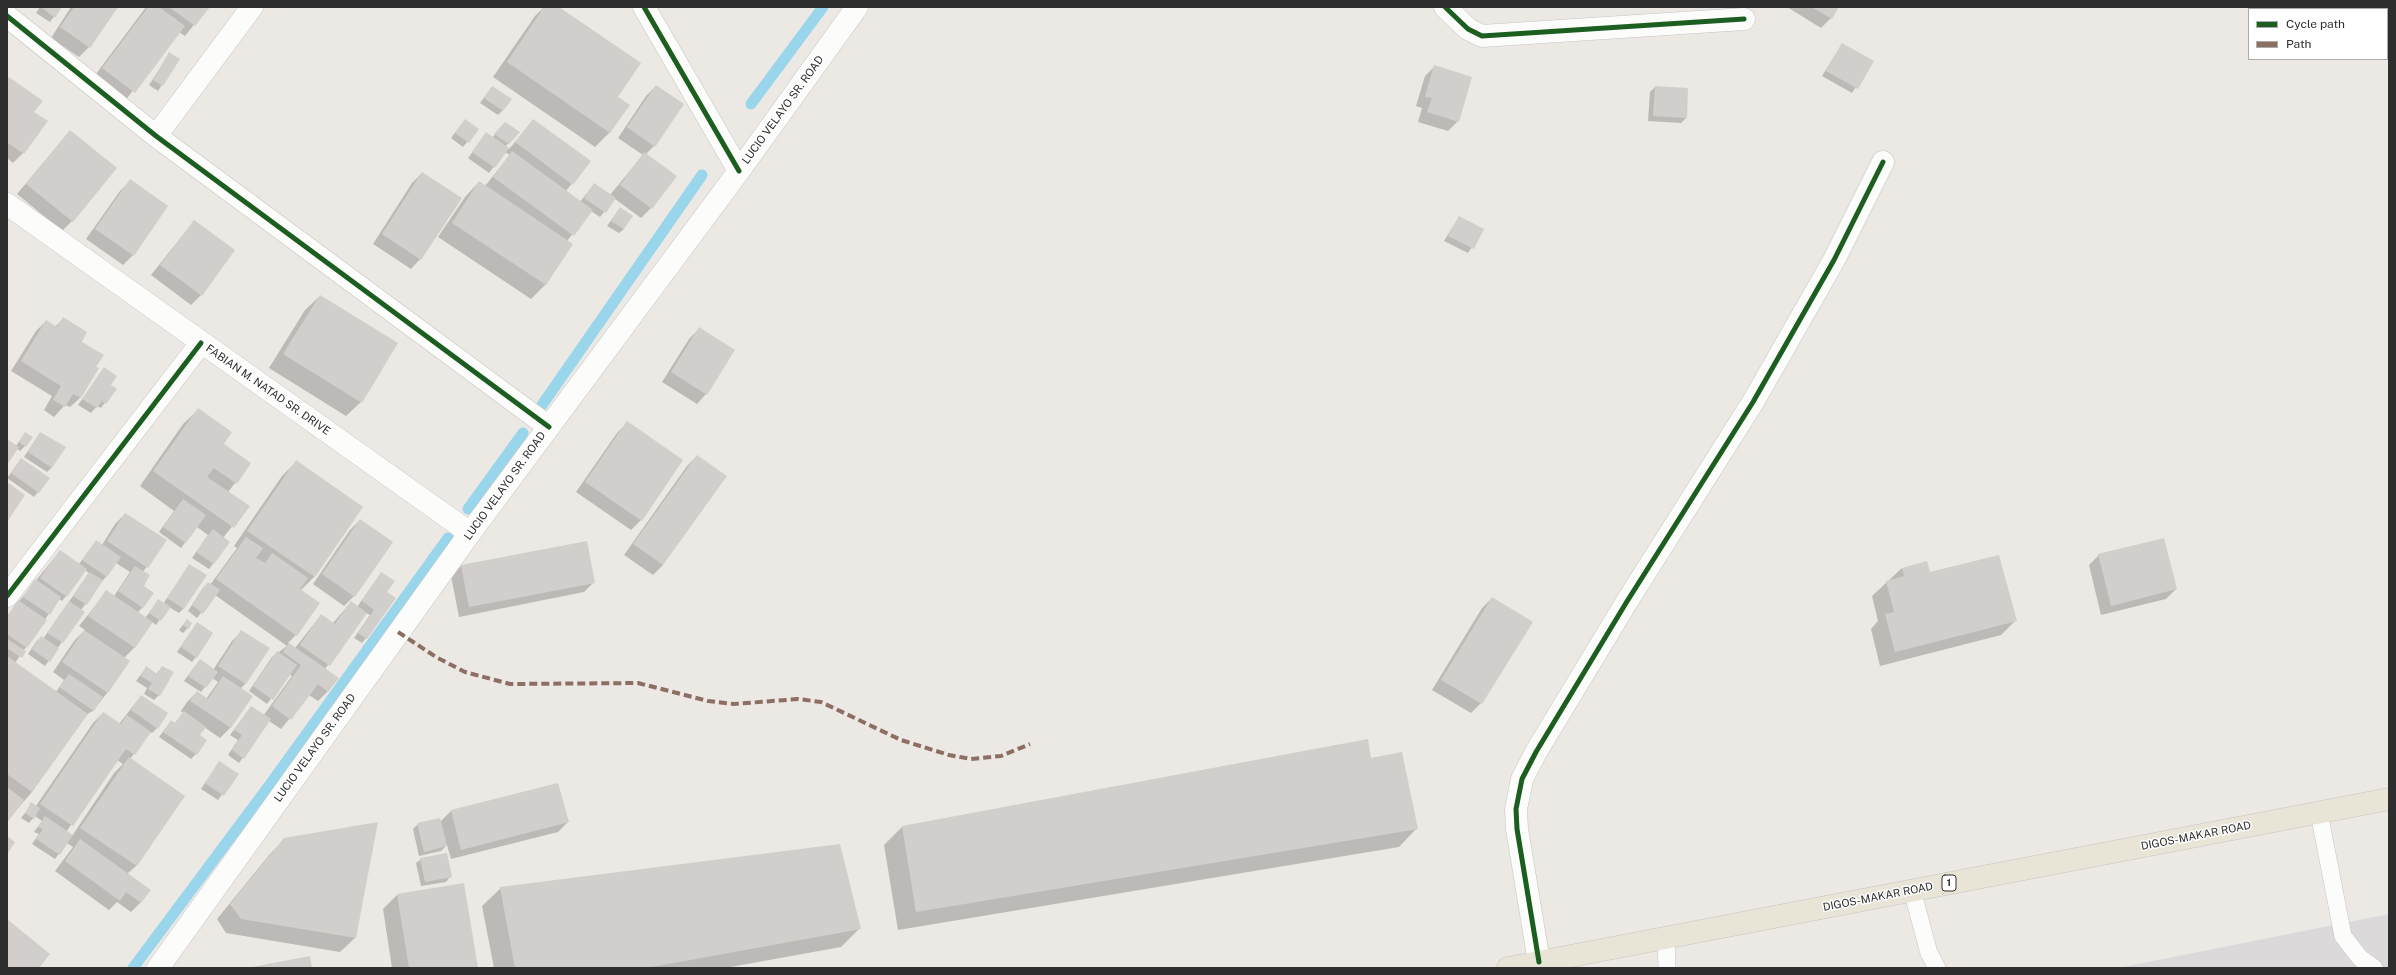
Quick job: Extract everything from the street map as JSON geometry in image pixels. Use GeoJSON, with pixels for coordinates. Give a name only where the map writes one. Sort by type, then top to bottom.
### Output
{"type":"FeatureCollection","features":[{"type":"Feature","properties":{"kind":"main road","name":"DIGOS-MAKAR ROAD"},"geometry":{"type":"LineString","coordinates":[[1508,968],[2389,799]]}},
{"type":"Feature","properties":{"kind":"street"},"geometry":{"type":"LineString","coordinates":[[156,136],[252,7]]}},
{"type":"Feature","properties":{"kind":"street"},"geometry":{"type":"LineString","coordinates":[[644,7],[739,171]]}},
{"type":"Feature","properties":{"kind":"street","name":"LUCIO VELAYO SR. ROAD"},"geometry":{"type":"LineString","coordinates":[[158,968],[470,533],[739,171],[856,7]]}},
{"type":"Feature","properties":{"kind":"street"},"geometry":{"type":"LineString","coordinates":[[1445,7],[1468,29],[1482,36],[1744,19]]}},
{"type":"Feature","properties":{"kind":"street"},"geometry":{"type":"LineString","coordinates":[[7,16],[156,136],[549,427]]}},
{"type":"Feature","properties":{"kind":"street"},"geometry":{"type":"LineString","coordinates":[[1539,962],[1517,829],[1516,809],[1522,779],[1536,752],[1626,602],[1753,402],[1834,260],[1883,162]]}},
{"type":"Feature","properties":{"kind":"street","name":"FABIAN M. NATAD SR. DRIVE"},"geometry":{"type":"LineString","coordinates":[[7,204],[470,533]]}},
{"type":"Feature","properties":{"kind":"street"},"geometry":{"type":"LineString","coordinates":[[7,596],[201,343]]}},
{"type":"Feature","properties":{"kind":"lane"},"geometry":{"type":"LineString","coordinates":[[2318,813],[2343,936],[2360,958],[2374,968]]}},
{"type":"Feature","properties":{"kind":"lane"},"geometry":{"type":"LineString","coordinates":[[1912,890],[1928,953],[1937,968]]}},
{"type":"Feature","properties":{"kind":"lane"},"geometry":{"type":"LineString","coordinates":[[1666,938],[1667,968]]}},
{"type":"Feature","properties":{"kind":"shaded area"},"geometry":{"type":"Polygon","coordinates":[[[2389,914],[2389,968],[2118,968],[2389,914]]]}},
{"type":"Feature","properties":{"kind":"building"},"geometry":{"type":"Polygon","coordinates":[[[41,7],[62,7],[55,18],[41,7]]]}},
{"type":"Feature","properties":{"kind":"building"},"geometry":{"type":"Polygon","coordinates":[[[74,7],[118,7],[90,48],[60,27],[74,7]]]}},
{"type":"Feature","properties":{"kind":"building"},"geometry":{"type":"Polygon","coordinates":[[[148,7],[159,7],[185,26],[135,93],[102,68],[148,7]]]}},
{"type":"Feature","properties":{"kind":"building"},"geometry":{"type":"Polygon","coordinates":[[[169,7],[210,7],[195,26],[169,7]]]}},
{"type":"Feature","properties":{"kind":"building"},"geometry":{"type":"Polygon","coordinates":[[[544,7],[559,7],[641,63],[618,97],[630,105],[610,133],[507,62],[544,7]]]}},
{"type":"Feature","properties":{"kind":"building"},"geometry":{"type":"Polygon","coordinates":[[[1812,7],[1839,7],[1832,19],[1812,7]]]}},
{"type":"Feature","properties":{"kind":"building"},"geometry":{"type":"Polygon","coordinates":[[[1842,43],[1874,61],[1858,89],[1826,71],[1842,43]]]}},
{"type":"Feature","properties":{"kind":"building"},"geometry":{"type":"Polygon","coordinates":[[[169,52],[180,59],[163,86],[153,80],[169,52]]]}},
{"type":"Feature","properties":{"kind":"building"},"geometry":{"type":"Polygon","coordinates":[[[1434,65],[1472,77],[1459,122],[1427,112],[1432,98],[1425,97],[1434,65]]]}},
{"type":"Feature","properties":{"kind":"building"},"geometry":{"type":"Polygon","coordinates":[[[9,77],[43,101],[34,112],[48,121],[24,154],[8,143],[7,144],[7,80],[9,77]]]}},
{"type":"Feature","properties":{"kind":"building"},"geometry":{"type":"Polygon","coordinates":[[[656,85],[684,104],[655,147],[627,127],[656,85]]]}},
{"type":"Feature","properties":{"kind":"building"},"geometry":{"type":"Polygon","coordinates":[[[492,86],[512,99],[503,111],[484,98],[492,86]]]}},
{"type":"Feature","properties":{"kind":"building"},"geometry":{"type":"Polygon","coordinates":[[[1655,86],[1688,88],[1687,118],[1653,116],[1655,86]]]}},
{"type":"Feature","properties":{"kind":"building"},"geometry":{"type":"Polygon","coordinates":[[[465,119],[479,129],[469,143],[455,133],[465,119]]]}},
{"type":"Feature","properties":{"kind":"building"},"geometry":{"type":"Polygon","coordinates":[[[533,119],[591,161],[573,185],[515,142],[533,119]]]}},
{"type":"Feature","properties":{"kind":"building"},"geometry":{"type":"Polygon","coordinates":[[[505,122],[520,132],[509,144],[494,134],[505,122]]]}},
{"type":"Feature","properties":{"kind":"building"},"geometry":{"type":"Polygon","coordinates":[[[70,130],[117,168],[73,222],[26,184],[70,130]]]}},
{"type":"Feature","properties":{"kind":"building"},"geometry":{"type":"Polygon","coordinates":[[[486,132],[509,148],[495,168],[472,152],[486,132]]]}},
{"type":"Feature","properties":{"kind":"building"},"geometry":{"type":"Polygon","coordinates":[[[512,151],[593,210],[574,236],[493,177],[512,151]]]}},
{"type":"Feature","properties":{"kind":"building"},"geometry":{"type":"Polygon","coordinates":[[[644,152],[677,176],[652,209],[620,185],[644,152]]]}},
{"type":"Feature","properties":{"kind":"building"},"geometry":{"type":"Polygon","coordinates":[[[422,172],[462,198],[421,260],[382,234],[422,172]]]}},
{"type":"Feature","properties":{"kind":"building"},"geometry":{"type":"Polygon","coordinates":[[[130,179],[168,206],[134,256],[95,229],[130,179]]]}},
{"type":"Feature","properties":{"kind":"building"},"geometry":{"type":"Polygon","coordinates":[[[479,181],[573,244],[546,285],[452,223],[479,181]]]}},
{"type":"Feature","properties":{"kind":"building"},"geometry":{"type":"Polygon","coordinates":[[[594,183],[616,198],[606,213],[584,198],[594,183]]]}},
{"type":"Feature","properties":{"kind":"building"},"geometry":{"type":"Polygon","coordinates":[[[620,207],[633,216],[624,229],[611,221],[620,207]]]}},
{"type":"Feature","properties":{"kind":"building"},"geometry":{"type":"Polygon","coordinates":[[[1459,216],[1484,229],[1474,249],[1448,236],[1459,216]]]}},
{"type":"Feature","properties":{"kind":"building"},"geometry":{"type":"Polygon","coordinates":[[[194,220],[235,250],[202,296],[160,265],[194,220]]]}},
{"type":"Feature","properties":{"kind":"building"},"geometry":{"type":"Polygon","coordinates":[[[320,295],[398,343],[362,403],[283,354],[320,295]]]}},
{"type":"Feature","properties":{"kind":"building"},"geometry":{"type":"Polygon","coordinates":[[[63,317],[87,332],[82,342],[104,355],[96,367],[99,368],[81,398],[73,394],[65,407],[53,400],[61,386],[21,361],[46,320],[57,327],[63,317]]]}},
{"type":"Feature","properties":{"kind":"building"},"geometry":{"type":"Polygon","coordinates":[[[699,327],[735,350],[707,395],[671,372],[699,327]]]}},
{"type":"Feature","properties":{"kind":"building"},"geometry":{"type":"Polygon","coordinates":[[[104,367],[117,376],[111,385],[117,389],[106,404],[102,401],[97,408],[82,399],[104,367]]]}},
{"type":"Feature","properties":{"kind":"building"},"geometry":{"type":"Polygon","coordinates":[[[198,408],[232,432],[224,444],[251,463],[237,484],[214,468],[207,477],[250,506],[234,528],[153,471],[198,408]]]}},
{"type":"Feature","properties":{"kind":"building"},"geometry":{"type":"Polygon","coordinates":[[[627,421],[683,460],[642,521],[585,482],[627,421]]]}},
{"type":"Feature","properties":{"kind":"building"},"geometry":{"type":"Polygon","coordinates":[[[25,432],[33,437],[26,447],[19,442],[25,432]]]}},
{"type":"Feature","properties":{"kind":"building"},"geometry":{"type":"Polygon","coordinates":[[[40,432],[66,447],[52,468],[28,452],[40,432]]]}},
{"type":"Feature","properties":{"kind":"building"},"geometry":{"type":"Polygon","coordinates":[[[7,439],[19,447],[7,465],[7,439]]]}},
{"type":"Feature","properties":{"kind":"building"},"geometry":{"type":"Polygon","coordinates":[[[697,455],[727,476],[663,565],[633,544],[697,455]]]}},
{"type":"Feature","properties":{"kind":"building"},"geometry":{"type":"Polygon","coordinates":[[[21,458],[50,478],[39,493],[11,473],[21,458]]]}},
{"type":"Feature","properties":{"kind":"building"},"geometry":{"type":"Polygon","coordinates":[[[296,460],[363,507],[315,577],[247,531],[296,460]]]}},
{"type":"Feature","properties":{"kind":"building"},"geometry":{"type":"Polygon","coordinates":[[[7,482],[25,495],[7,522],[7,482]]]}},
{"type":"Feature","properties":{"kind":"building"},"geometry":{"type":"Polygon","coordinates":[[[183,499],[206,515],[186,543],[163,527],[183,499]]]}},
{"type":"Feature","properties":{"kind":"building"},"geometry":{"type":"Polygon","coordinates":[[[125,513],[167,540],[148,568],[107,541],[125,513]]]}},
{"type":"Feature","properties":{"kind":"building"},"geometry":{"type":"Polygon","coordinates":[[[360,519],[393,542],[355,597],[322,574],[360,519]]]}},
{"type":"Feature","properties":{"kind":"building"},"geometry":{"type":"Polygon","coordinates":[[[213,529],[230,542],[214,564],[196,552],[213,529]]]}},
{"type":"Feature","properties":{"kind":"building"},"geometry":{"type":"Polygon","coordinates":[[[246,537],[263,548],[256,558],[265,563],[272,553],[308,578],[300,589],[320,603],[297,636],[216,579],[246,537]]]}},
{"type":"Feature","properties":{"kind":"building"},"geometry":{"type":"Polygon","coordinates":[[[2164,538],[2177,589],[2111,606],[2098,554],[2164,538]]]}},
{"type":"Feature","properties":{"kind":"building"},"geometry":{"type":"Polygon","coordinates":[[[96,540],[121,557],[107,577],[82,560],[96,540]]]}},
{"type":"Feature","properties":{"kind":"building"},"geometry":{"type":"Polygon","coordinates":[[[587,541],[595,583],[469,607],[461,565],[587,541]]]}},
{"type":"Feature","properties":{"kind":"building"},"geometry":{"type":"Polygon","coordinates":[[[60,550],[87,569],[67,597],[40,578],[60,550]]]}},
{"type":"Feature","properties":{"kind":"building"},"geometry":{"type":"Polygon","coordinates":[[[1999,555],[2017,621],[1895,652],[1885,614],[1894,612],[1886,581],[1904,576],[1902,568],[1927,561],[1930,572],[1999,555]]]}},
{"type":"Feature","properties":{"kind":"building"},"geometry":{"type":"Polygon","coordinates":[[[189,564],[207,575],[184,609],[167,598],[189,564]]]}},
{"type":"Feature","properties":{"kind":"building"},"geometry":{"type":"Polygon","coordinates":[[[135,566],[150,575],[144,586],[154,593],[143,608],[118,591],[135,566]]]}},
{"type":"Feature","properties":{"kind":"building"},"geometry":{"type":"Polygon","coordinates":[[[89,572],[103,580],[87,605],[73,596],[89,572]]]}},
{"type":"Feature","properties":{"kind":"building"},"geometry":{"type":"Polygon","coordinates":[[[381,572],[395,581],[387,592],[396,598],[367,639],[358,633],[374,610],[362,601],[381,572]]]}},
{"type":"Feature","properties":{"kind":"building"},"geometry":{"type":"Polygon","coordinates":[[[35,579],[61,597],[50,615],[23,597],[35,579]]]}},
{"type":"Feature","properties":{"kind":"building"},"geometry":{"type":"Polygon","coordinates":[[[208,582],[220,590],[203,614],[192,605],[208,582]]]}},
{"type":"Feature","properties":{"kind":"building"},"geometry":{"type":"Polygon","coordinates":[[[106,590],[153,622],[135,648],[88,616],[106,590]]]}},
{"type":"Feature","properties":{"kind":"building"},"geometry":{"type":"Polygon","coordinates":[[[1492,597],[1533,622],[1482,704],[1441,680],[1492,597]]]}},
{"type":"Feature","properties":{"kind":"building"},"geometry":{"type":"Polygon","coordinates":[[[158,599],[171,607],[161,621],[149,613],[158,599]]]}},
{"type":"Feature","properties":{"kind":"building"},"geometry":{"type":"Polygon","coordinates":[[[18,600],[47,620],[27,648],[7,634],[7,617],[18,600]]]}},
{"type":"Feature","properties":{"kind":"building"},"geometry":{"type":"Polygon","coordinates":[[[69,601],[85,612],[63,643],[47,633],[69,601]]]}},
{"type":"Feature","properties":{"kind":"building"},"geometry":{"type":"Polygon","coordinates":[[[351,601],[367,613],[330,666],[300,645],[321,614],[335,624],[351,601]]]}},
{"type":"Feature","properties":{"kind":"building"},"geometry":{"type":"Polygon","coordinates":[[[187,619],[192,623],[189,629],[183,625],[187,619]]]}},
{"type":"Feature","properties":{"kind":"building"},"geometry":{"type":"Polygon","coordinates":[[[197,622],[213,633],[197,658],[181,647],[197,622]]]}},
{"type":"Feature","properties":{"kind":"building"},"geometry":{"type":"Polygon","coordinates":[[[84,630],[130,661],[108,693],[62,662],[84,630]]]}},
{"type":"Feature","properties":{"kind":"building"},"geometry":{"type":"Polygon","coordinates":[[[241,630],[270,648],[246,684],[218,666],[241,630]]]}},
{"type":"Feature","properties":{"kind":"building"},"geometry":{"type":"Polygon","coordinates":[[[41,636],[59,648],[50,662],[32,649],[41,636]]]}},
{"type":"Feature","properties":{"kind":"building"},"geometry":{"type":"Polygon","coordinates":[[[7,639],[26,651],[22,658],[7,648],[7,639]]]}},
{"type":"Feature","properties":{"kind":"building"},"geometry":{"type":"Polygon","coordinates":[[[289,643],[339,678],[328,692],[318,684],[291,720],[272,706],[301,665],[283,652],[289,643]]]}},
{"type":"Feature","properties":{"kind":"building"},"geometry":{"type":"Polygon","coordinates":[[[277,651],[297,665],[273,700],[253,686],[277,651]]]}},
{"type":"Feature","properties":{"kind":"building"},"geometry":{"type":"Polygon","coordinates":[[[7,656],[88,714],[32,792],[7,774],[7,656]]]}},
{"type":"Feature","properties":{"kind":"building"},"geometry":{"type":"Polygon","coordinates":[[[200,659],[218,672],[206,688],[188,676],[200,659]]]}},
{"type":"Feature","properties":{"kind":"building"},"geometry":{"type":"Polygon","coordinates":[[[146,666],[157,674],[162,666],[174,672],[160,696],[148,689],[152,683],[141,676],[146,666]]]}},
{"type":"Feature","properties":{"kind":"building"},"geometry":{"type":"Polygon","coordinates":[[[69,674],[103,697],[94,711],[59,687],[69,674]]]}},
{"type":"Feature","properties":{"kind":"building"},"geometry":{"type":"Polygon","coordinates":[[[223,676],[253,696],[231,728],[190,701],[197,691],[208,699],[223,676]]]}},
{"type":"Feature","properties":{"kind":"building"},"geometry":{"type":"Polygon","coordinates":[[[141,695],[168,713],[158,729],[131,710],[141,695]]]}},
{"type":"Feature","properties":{"kind":"building"},"geometry":{"type":"Polygon","coordinates":[[[251,706],[271,719],[244,759],[232,750],[242,735],[234,730],[251,706]]]}},
{"type":"Feature","properties":{"kind":"building"},"geometry":{"type":"Polygon","coordinates":[[[184,711],[206,727],[200,735],[207,740],[197,755],[163,732],[171,720],[175,723],[184,711]]]}},
{"type":"Feature","properties":{"kind":"building"},"geometry":{"type":"Polygon","coordinates":[[[103,712],[121,724],[127,715],[151,732],[135,755],[126,749],[73,826],[40,804],[103,712]]]}},
{"type":"Feature","properties":{"kind":"building"},"geometry":{"type":"Polygon","coordinates":[[[1368,739],[1371,758],[1402,752],[1418,829],[916,912],[902,826],[1368,739]]]}},
{"type":"Feature","properties":{"kind":"building"},"geometry":{"type":"Polygon","coordinates":[[[129,757],[185,796],[137,866],[80,828],[129,757]]]}},
{"type":"Feature","properties":{"kind":"building"},"geometry":{"type":"Polygon","coordinates":[[[219,761],[239,774],[224,796],[205,783],[219,761]]]}},
{"type":"Feature","properties":{"kind":"building"},"geometry":{"type":"Polygon","coordinates":[[[558,783],[569,822],[461,850],[451,810],[558,783]]]}},
{"type":"Feature","properties":{"kind":"building"},"geometry":{"type":"Polygon","coordinates":[[[7,787],[24,800],[7,823],[7,787]]]}},
{"type":"Feature","properties":{"kind":"building"},"geometry":{"type":"Polygon","coordinates":[[[31,802],[40,808],[34,819],[25,813],[31,802]]]}},
{"type":"Feature","properties":{"kind":"building"},"geometry":{"type":"Polygon","coordinates":[[[45,816],[73,835],[60,855],[36,839],[43,829],[38,827],[45,816]]]}},
{"type":"Feature","properties":{"kind":"building"},"geometry":{"type":"Polygon","coordinates":[[[440,818],[447,846],[424,852],[417,823],[440,818]]]}},
{"type":"Feature","properties":{"kind":"building"},"geometry":{"type":"Polygon","coordinates":[[[378,822],[356,938],[241,919],[230,904],[284,838],[378,822]]]}},
{"type":"Feature","properties":{"kind":"building"},"geometry":{"type":"Polygon","coordinates":[[[7,836],[15,842],[7,855],[7,836]]]}},
{"type":"Feature","properties":{"kind":"building"},"geometry":{"type":"Polygon","coordinates":[[[80,839],[151,890],[141,903],[126,892],[120,901],[65,861],[80,839]]]}},
{"type":"Feature","properties":{"kind":"building"},"geometry":{"type":"Polygon","coordinates":[[[840,844],[861,929],[646,968],[515,968],[500,887],[840,844]]]}},
{"type":"Feature","properties":{"kind":"building"},"geometry":{"type":"Polygon","coordinates":[[[447,853],[452,877],[425,882],[420,858],[447,853]]]}},
{"type":"Feature","properties":{"kind":"building"},"geometry":{"type":"Polygon","coordinates":[[[464,883],[478,968],[409,968],[397,894],[464,883]]]}},
{"type":"Feature","properties":{"kind":"building"},"geometry":{"type":"Polygon","coordinates":[[[7,919],[50,954],[39,968],[7,968],[7,919]]]}},
{"type":"Feature","properties":{"kind":"building"},"geometry":{"type":"Polygon","coordinates":[[[310,956],[312,968],[252,967],[310,956]]]}},
{"type":"Feature","properties":{"kind":"waterway"},"geometry":{"type":"LineString","coordinates":[[751,104],[823,7]]}},
{"type":"Feature","properties":{"kind":"waterway"},"geometry":{"type":"LineString","coordinates":[[542,405],[702,175]]}},
{"type":"Feature","properties":{"kind":"waterway"},"geometry":{"type":"LineString","coordinates":[[468,509],[523,433]]}},
{"type":"Feature","properties":{"kind":"waterway"},"geometry":{"type":"LineString","coordinates":[[133,968],[271,783],[448,538]]}},
{"type":"Feature","properties":{"kind":"marked path"},"geometry":{"type":"LineString","coordinates":[[398,632],[436,657],[465,672],[510,684],[638,683],[708,701],[734,704],[798,699],[821,702],[901,740],[949,755],[971,759],[1001,756],[1030,744]]}},
{"type":"Feature","properties":{"kind":"cycle path"},"geometry":{"type":"LineString","coordinates":[[644,7],[739,171]]}},
{"type":"Feature","properties":{"kind":"cycle path"},"geometry":{"type":"LineString","coordinates":[[1445,7],[1468,29],[1482,36],[1744,19]]}},
{"type":"Feature","properties":{"kind":"cycle path"},"geometry":{"type":"LineString","coordinates":[[7,16],[156,136],[549,427]]}},
{"type":"Feature","properties":{"kind":"cycle path"},"geometry":{"type":"LineString","coordinates":[[1539,962],[1517,829],[1516,809],[1522,779],[1536,752],[1626,603],[1753,402],[1834,260],[1883,162]]}},
{"type":"Feature","properties":{"kind":"cycle path"},"geometry":{"type":"LineString","coordinates":[[7,596],[201,343]]}}]}
